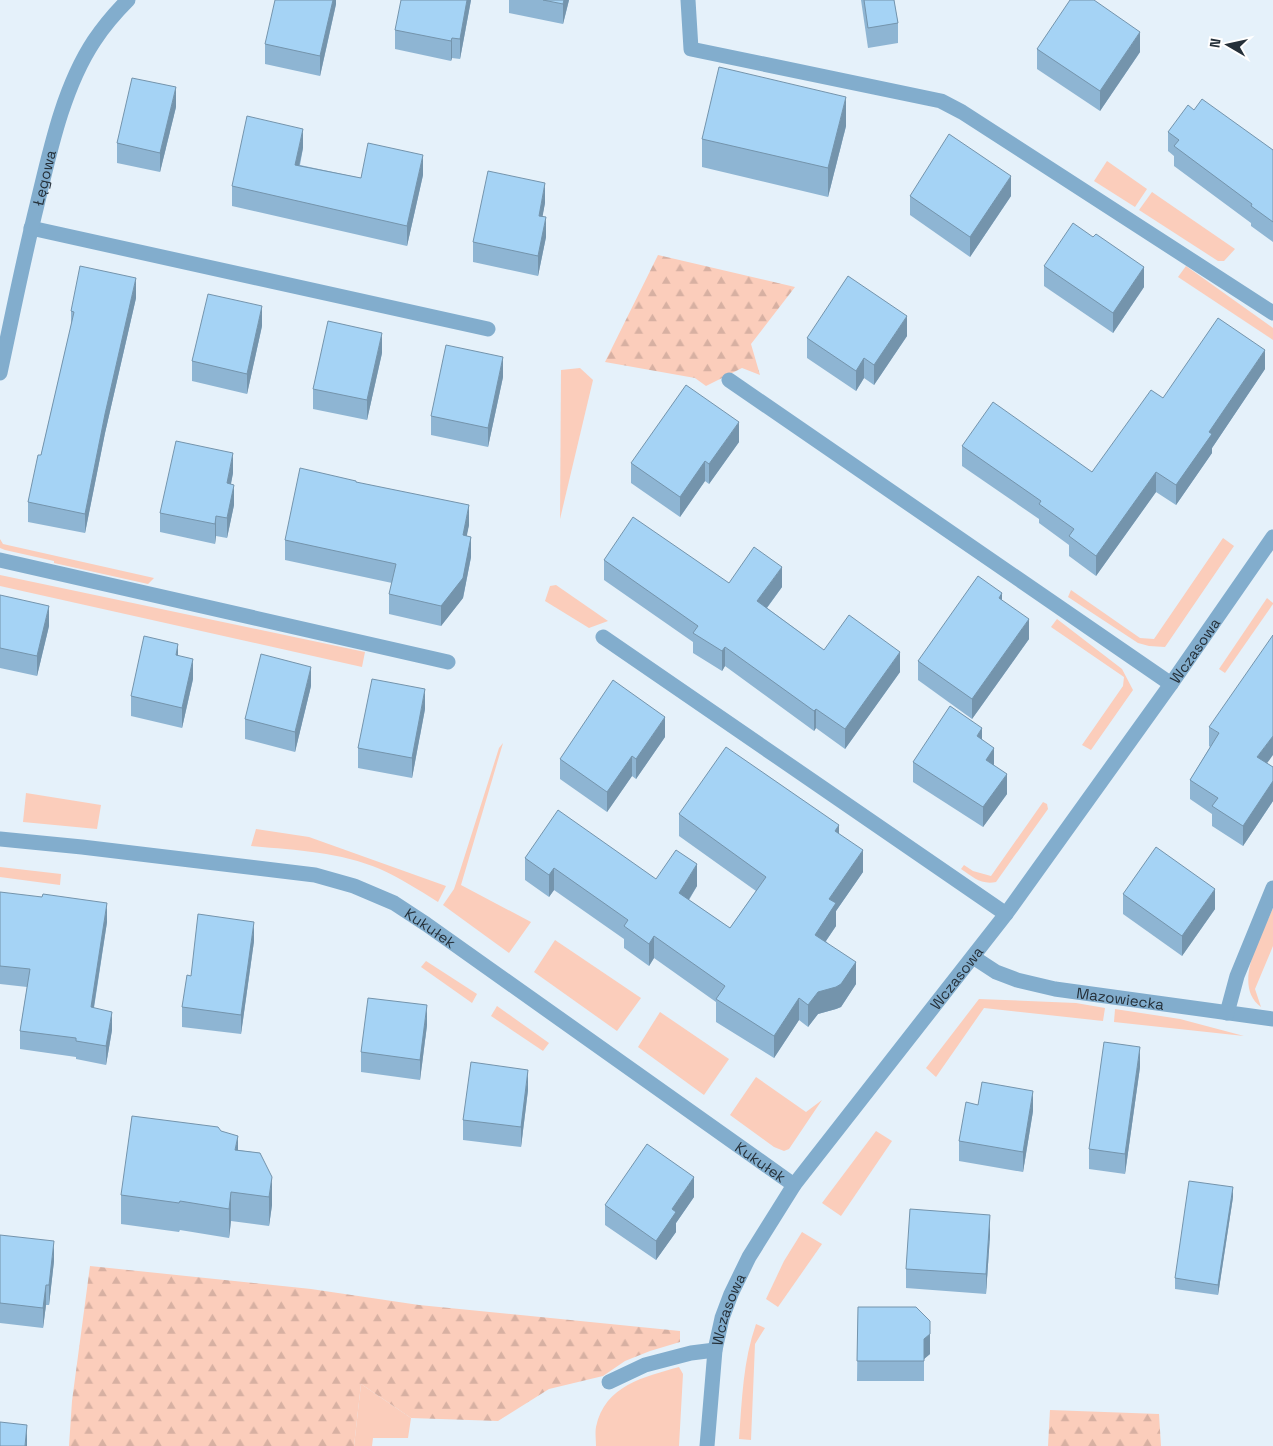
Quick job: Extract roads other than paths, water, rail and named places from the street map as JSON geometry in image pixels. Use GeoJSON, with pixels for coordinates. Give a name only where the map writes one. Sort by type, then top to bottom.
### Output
{"type":"FeatureCollection","features":[{"type":"Feature","properties":{"kind":"street","name":"Łęgowa"},"geometry":{"type":"LineString","coordinates":[[0,373],[31,228],[59,120],[77,72],[94,42],[113,15],[128,0]]}},
{"type":"Feature","properties":{"kind":"street"},"geometry":{"type":"LineString","coordinates":[[688,0],[691,49],[940,101],[962,112],[1273,312]]}},
{"type":"Feature","properties":{"kind":"street"},"geometry":{"type":"LineString","coordinates":[[31,228],[488,329]]}},
{"type":"Feature","properties":{"kind":"street"},"geometry":{"type":"LineString","coordinates":[[729,380],[1171,684]]}},
{"type":"Feature","properties":{"kind":"street","name":"Wczasowa"},"geometry":{"type":"LineString","coordinates":[[707,1446],[715,1350],[722,1318],[731,1294],[749,1258],[794,1184],[1006,914],[1171,684],[1273,537]]}},
{"type":"Feature","properties":{"kind":"street"},"geometry":{"type":"LineString","coordinates":[[0,560],[448,662]]}},
{"type":"Feature","properties":{"kind":"street"},"geometry":{"type":"LineString","coordinates":[[603,637],[1006,914]]}},
{"type":"Feature","properties":{"kind":"street","name":"Kukułek"},"geometry":{"type":"LineString","coordinates":[[0,839],[315,875],[354,886],[394,903],[794,1184]]}},
{"type":"Feature","properties":{"kind":"street"},"geometry":{"type":"LineString","coordinates":[[1227,1013],[1237,976],[1273,888]]}},
{"type":"Feature","properties":{"kind":"street","name":"Mazowiecka"},"geometry":{"type":"LineString","coordinates":[[973,957],[996,972],[1018,980],[1055,989],[1273,1019]]}},
{"type":"Feature","properties":{"kind":"street"},"geometry":{"type":"LineString","coordinates":[[609,1382],[645,1365],[692,1353],[715,1350]]}}]}
